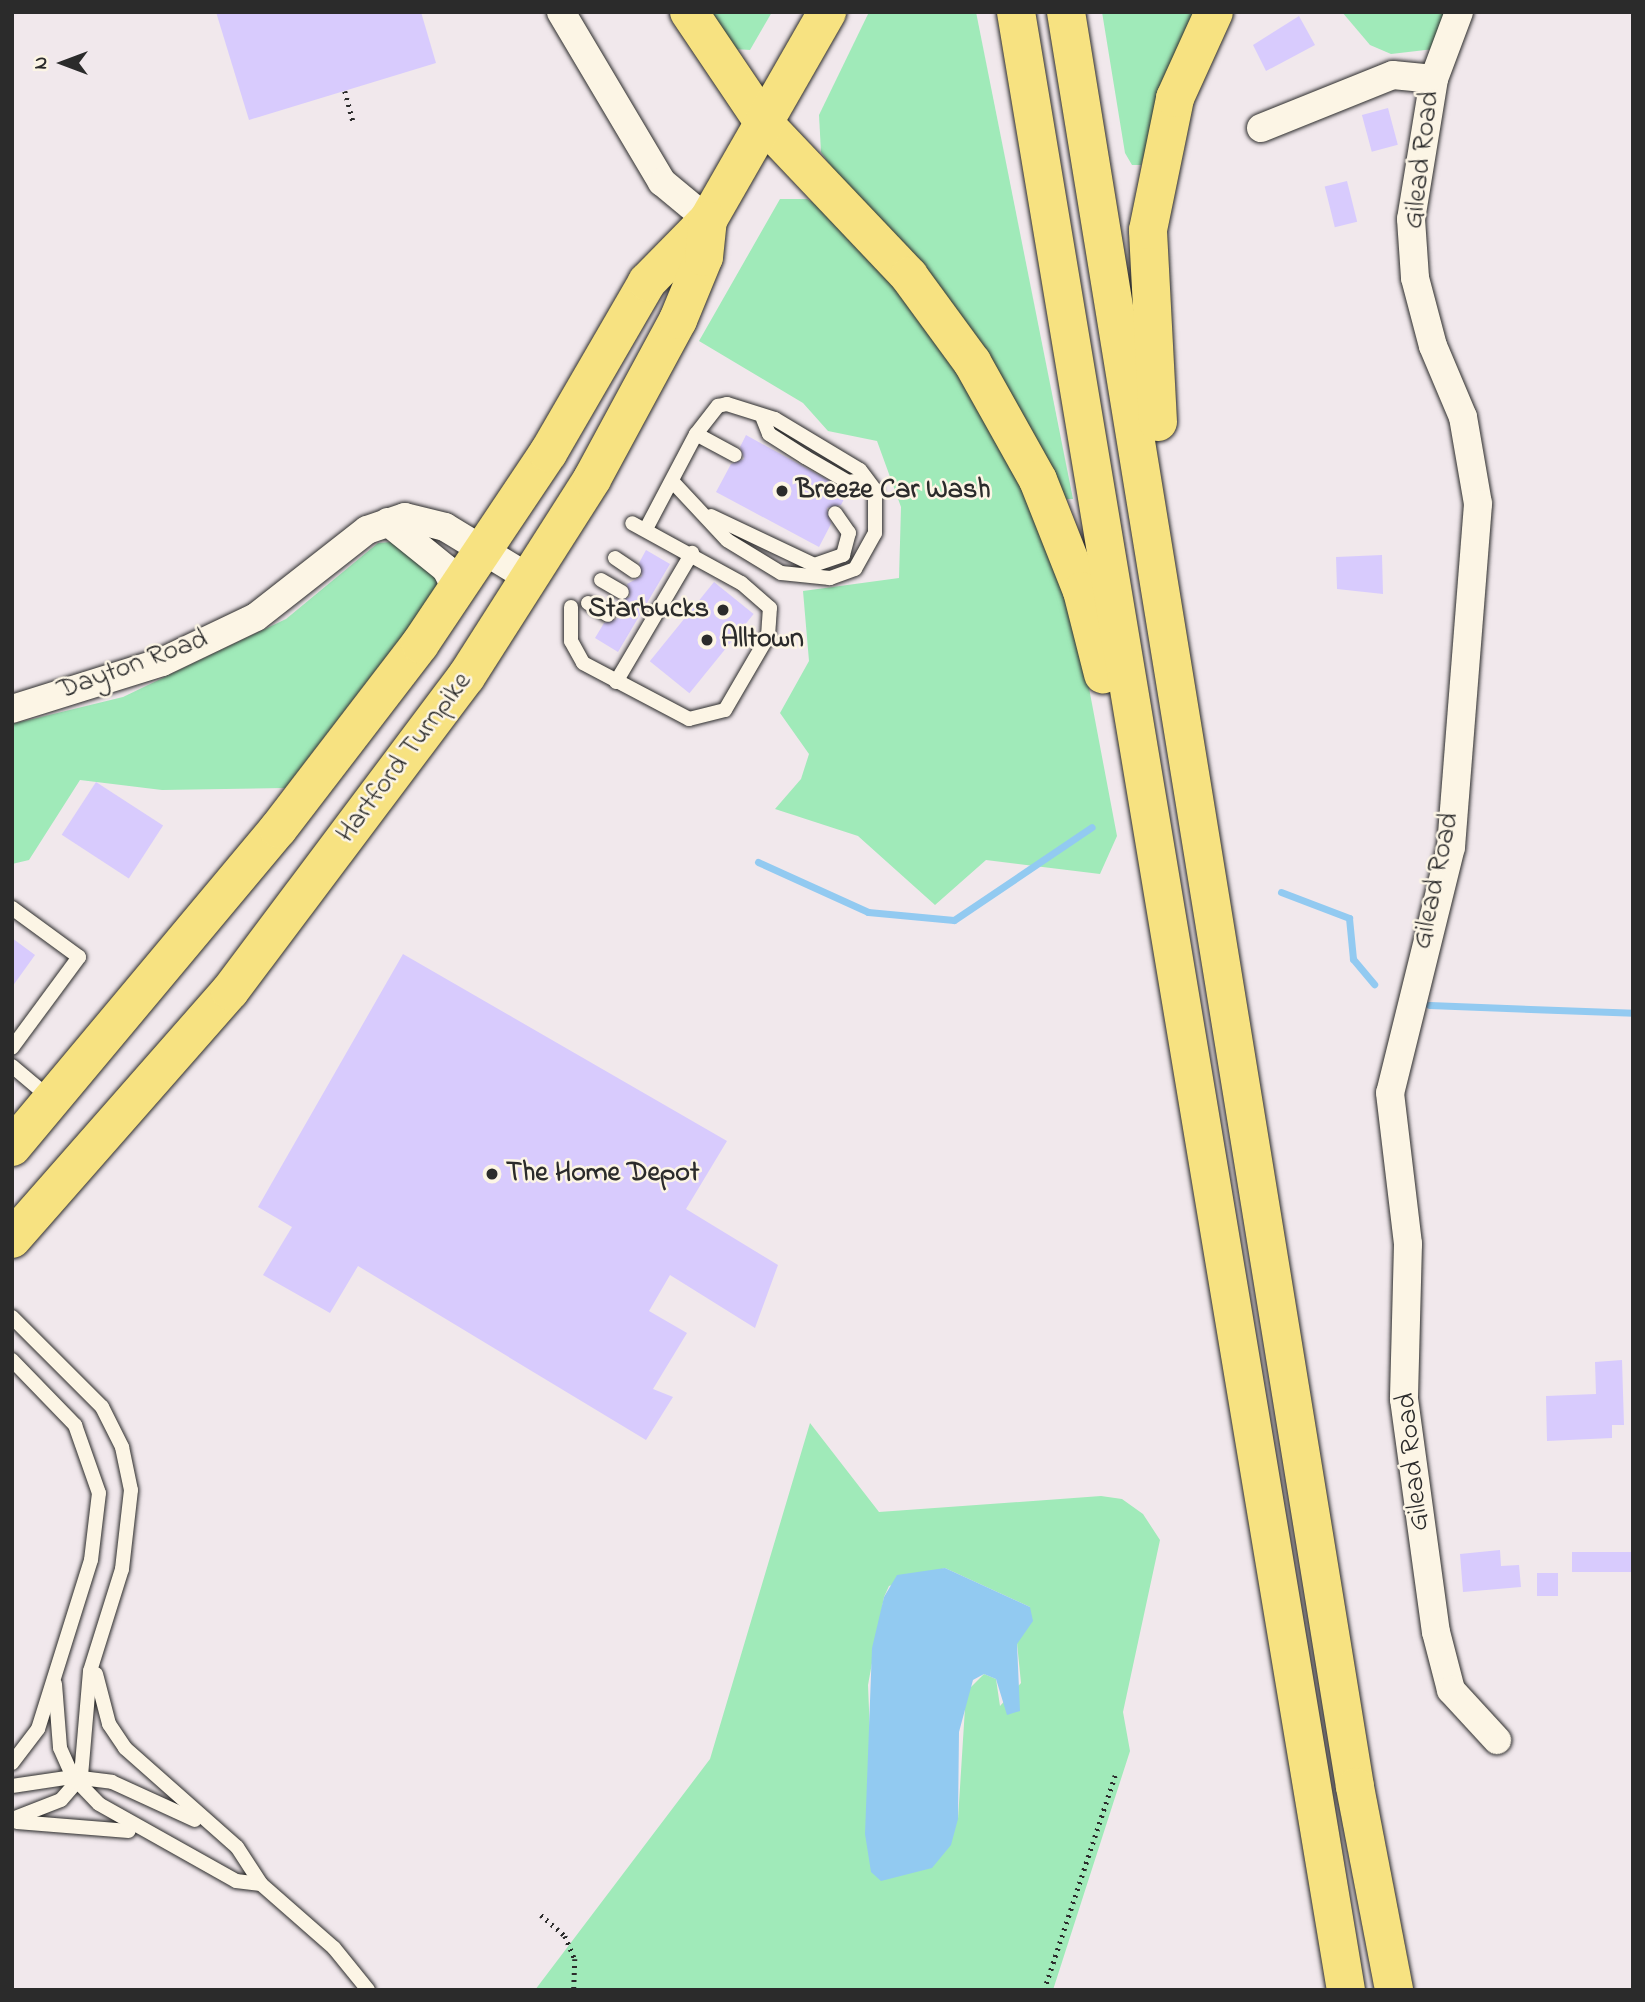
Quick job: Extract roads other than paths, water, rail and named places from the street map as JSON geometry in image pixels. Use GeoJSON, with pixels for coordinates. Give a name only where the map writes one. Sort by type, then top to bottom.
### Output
{"type":"FeatureCollection","features":[{"type":"Feature","properties":{"kind":"highway"},"geometry":{"type":"LineString","coordinates":[[689,12],[764,123],[909,276],[972,362],[1038,480],[1082,591],[1139,867],[1191,1054]]}},
{"type":"Feature","properties":{"kind":"highway","name":"Hartford Turnpike"},"geometry":{"type":"LineString","coordinates":[[12,1147],[278,829],[457,591],[485,551],[642,289],[675,247],[708,220],[827,12]]}},
{"type":"Feature","properties":{"kind":"highway"},"geometry":{"type":"LineString","coordinates":[[1016,12],[1346,1990]]}},
{"type":"Feature","properties":{"kind":"highway"},"geometry":{"type":"LineString","coordinates":[[1066,12],[1181,696],[1355,1787],[1394,1990]]}},
{"type":"Feature","properties":{"kind":"highway"},"geometry":{"type":"LineString","coordinates":[[1181,696],[1149,319],[1149,230],[1175,98],[1214,12]]}},
{"type":"Feature","properties":{"kind":"highway","name":"Hartford Turnpike"},"geometry":{"type":"LineString","coordinates":[[12,1239],[230,991],[396,774],[532,580],[682,311],[704,257],[708,220]]}},
{"type":"Feature","properties":{"kind":"street"},"geometry":{"type":"LineString","coordinates":[[561,12],[662,182],[708,220]]}},
{"type":"Feature","properties":{"kind":"street","name":"Gilead Road"},"geometry":{"type":"LineString","coordinates":[[1459,12],[1434,79],[1411,219],[1415,278],[1433,346],[1463,417],[1478,504],[1451,847],[1390,1093],[1408,1244],[1404,1399],[1436,1632],[1451,1690],[1497,1740]]}},
{"type":"Feature","properties":{"kind":"street"},"geometry":{"type":"LineString","coordinates":[[1261,128],[1393,75],[1434,79]]}},
{"type":"Feature","properties":{"kind":"street","name":"Dayton Road"},"geometry":{"type":"LineString","coordinates":[[12,709],[162,662],[256,617],[367,530],[405,516],[445,527],[532,580]]}},
{"type":"Feature","properties":{"kind":"street"},"geometry":{"type":"LineString","coordinates":[[388,522],[446,569],[457,591]]}},
{"type":"Feature","properties":{"kind":"lane"},"geometry":{"type":"LineString","coordinates":[[571,607],[575,654],[616,682],[689,719],[725,710],[768,636],[771,615],[763,597],[692,553],[640,525],[673,482],[696,433],[718,406],[741,405],[763,419],[775,419],[860,470],[863,481],[875,490],[878,507],[872,542],[855,569],[830,578],[781,572],[727,540],[711,516],[673,482]]}},
{"type":"Feature","properties":{"kind":"lane"},"geometry":{"type":"LineString","coordinates":[[696,433],[735,455]]}},
{"type":"Feature","properties":{"kind":"lane"},"geometry":{"type":"LineString","coordinates":[[711,516],[814,565],[843,555],[849,533],[835,513]]}},
{"type":"Feature","properties":{"kind":"lane"},"geometry":{"type":"LineString","coordinates":[[616,682],[638,632],[664,588],[692,553]]}},
{"type":"Feature","properties":{"kind":"lane"},"geometry":{"type":"LineString","coordinates":[[615,558],[635,571]]}},
{"type":"Feature","properties":{"kind":"lane"},"geometry":{"type":"LineString","coordinates":[[601,580],[622,592]]}},
{"type":"Feature","properties":{"kind":"lane"},"geometry":{"type":"LineString","coordinates":[[588,603],[608,615]]}},
{"type":"Feature","properties":{"kind":"lane"},"geometry":{"type":"LineString","coordinates":[[12,908],[79,957],[12,1048]]}},
{"type":"Feature","properties":{"kind":"lane"},"geometry":{"type":"LineString","coordinates":[[12,1066],[52,1100]]}},
{"type":"Feature","properties":{"kind":"lane"},"geometry":{"type":"LineString","coordinates":[[12,1317],[76,1375],[102,1407],[122,1447],[131,1490],[130,1530],[99,1635],[78,1779],[61,1800],[12,1820]]}},
{"type":"Feature","properties":{"kind":"lane"},"geometry":{"type":"LineString","coordinates":[[12,1360],[75,1424],[99,1493],[91,1560],[68,1624],[38,1729],[12,1763]]}},
{"type":"Feature","properties":{"kind":"lane"},"geometry":{"type":"LineString","coordinates":[[68,1624],[53,1719],[78,1779],[153,1838],[236,1881],[261,1884]]}},
{"type":"Feature","properties":{"kind":"lane"},"geometry":{"type":"LineString","coordinates":[[99,1635],[99,1697],[109,1724],[151,1776],[237,1847],[261,1884],[334,1948],[368,1990]]}},
{"type":"Feature","properties":{"kind":"lane"},"geometry":{"type":"LineString","coordinates":[[12,1786],[78,1779],[143,1793],[237,1847]]}},
{"type":"Feature","properties":{"kind":"lane"},"geometry":{"type":"LineString","coordinates":[[12,1820],[88,1823],[153,1838]]}},
{"type":"Feature","properties":{"kind":"water"},"geometry":{"type":"Polygon","coordinates":[[[945,1568],[1030,1607],[1033,1621],[1017,1644],[1020,1711],[1007,1715],[996,1679],[984,1674],[973,1680],[959,1732],[958,1819],[951,1845],[932,1868],[881,1881],[871,1872],[865,1834],[872,1648],[884,1597],[897,1575],[945,1568]]]}},
{"type":"Feature","properties":{"kind":"waterway"},"geometry":{"type":"LineString","coordinates":[[758,862],[868,912],[954,920],[1092,827]]}},
{"type":"Feature","properties":{"kind":"waterway"},"geometry":{"type":"LineString","coordinates":[[1281,892],[1349,918],[1353,959],[1374,984]]}},
{"type":"Feature","properties":{"kind":"waterway"},"geometry":{"type":"LineString","coordinates":[[1429,1005],[1633,1013]]}},
{"type":"Feature","properties":{"kind":"place","name":"Breeze Car Wash"},"geometry":{"type":"Point","coordinates":[782,491]}},
{"type":"Feature","properties":{"kind":"place","name":"Starbucks"},"geometry":{"type":"Point","coordinates":[723,610]}},
{"type":"Feature","properties":{"kind":"place","name":"Alltown"},"geometry":{"type":"Point","coordinates":[707,640]}},
{"type":"Feature","properties":{"kind":"place","name":"The Home Depot"},"geometry":{"type":"Point","coordinates":[492,1174]}}]}
